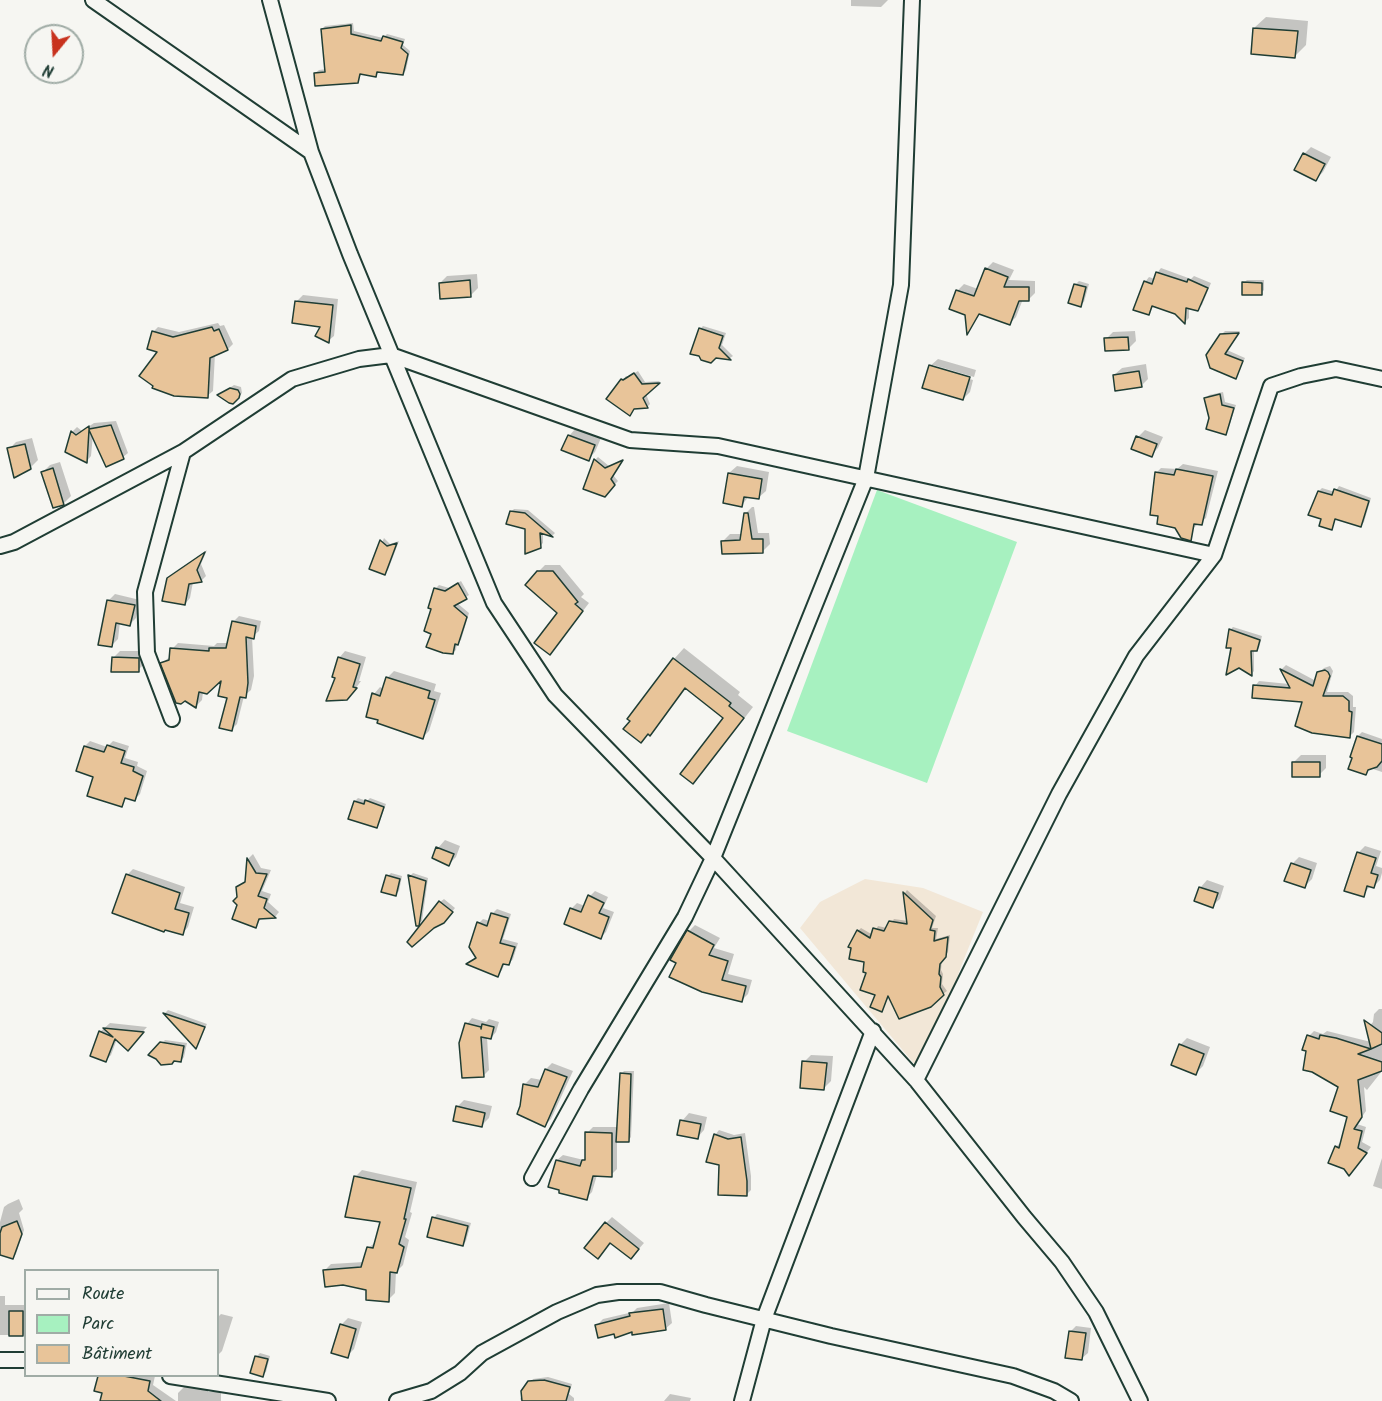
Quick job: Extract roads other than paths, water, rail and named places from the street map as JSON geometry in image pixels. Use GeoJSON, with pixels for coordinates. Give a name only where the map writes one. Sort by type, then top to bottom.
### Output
{"type":"FeatureCollection","features":[{"type":"Feature","properties":{"kind":"street"},"geometry":{"type":"LineString","coordinates":[[93,0],[310,152]]}},
{"type":"Feature","properties":{"kind":"street"},"geometry":{"type":"LineString","coordinates":[[270,0],[310,152],[494,603],[555,695],[713,858],[916,1080],[1062,1262],[1096,1312],[1140,1401]]}},
{"type":"Feature","properties":{"kind":"street"},"geometry":{"type":"LineString","coordinates":[[532,1178],[581,1089],[685,917],[713,858],[866,478],[901,285],[912,0]]}},
{"type":"Feature","properties":{"kind":"street"},"geometry":{"type":"LineString","coordinates":[[0,546],[14,542],[183,452],[292,379],[359,359],[392,355],[630,440],[718,446],[1214,555]]}},
{"type":"Feature","properties":{"kind":"street"},"geometry":{"type":"LineString","coordinates":[[916,1080],[1059,794],[1136,656],[1214,555],[1271,386],[1301,376],[1336,369],[1382,379]]}},
{"type":"Feature","properties":{"kind":"street"},"geometry":{"type":"LineString","coordinates":[[172,719],[147,653],[145,592],[183,452]]}},
{"type":"Feature","properties":{"kind":"street"},"geometry":{"type":"LineString","coordinates":[[742,1401],[764,1319],[873,1031]]}},
{"type":"Feature","properties":{"kind":"street"},"geometry":{"type":"LineString","coordinates":[[397,1401],[431,1391],[460,1373],[482,1353],[557,1312],[597,1295],[618,1292],[660,1292],[764,1319],[1013,1376],[1054,1391],[1071,1401]]}},
{"type":"Feature","properties":{"kind":"street"},"geometry":{"type":"LineString","coordinates":[[0,1360],[24,1360]]}},
{"type":"Feature","properties":{"kind":"street"},"geometry":{"type":"LineString","coordinates":[[176,1377],[328,1401]]}}]}
